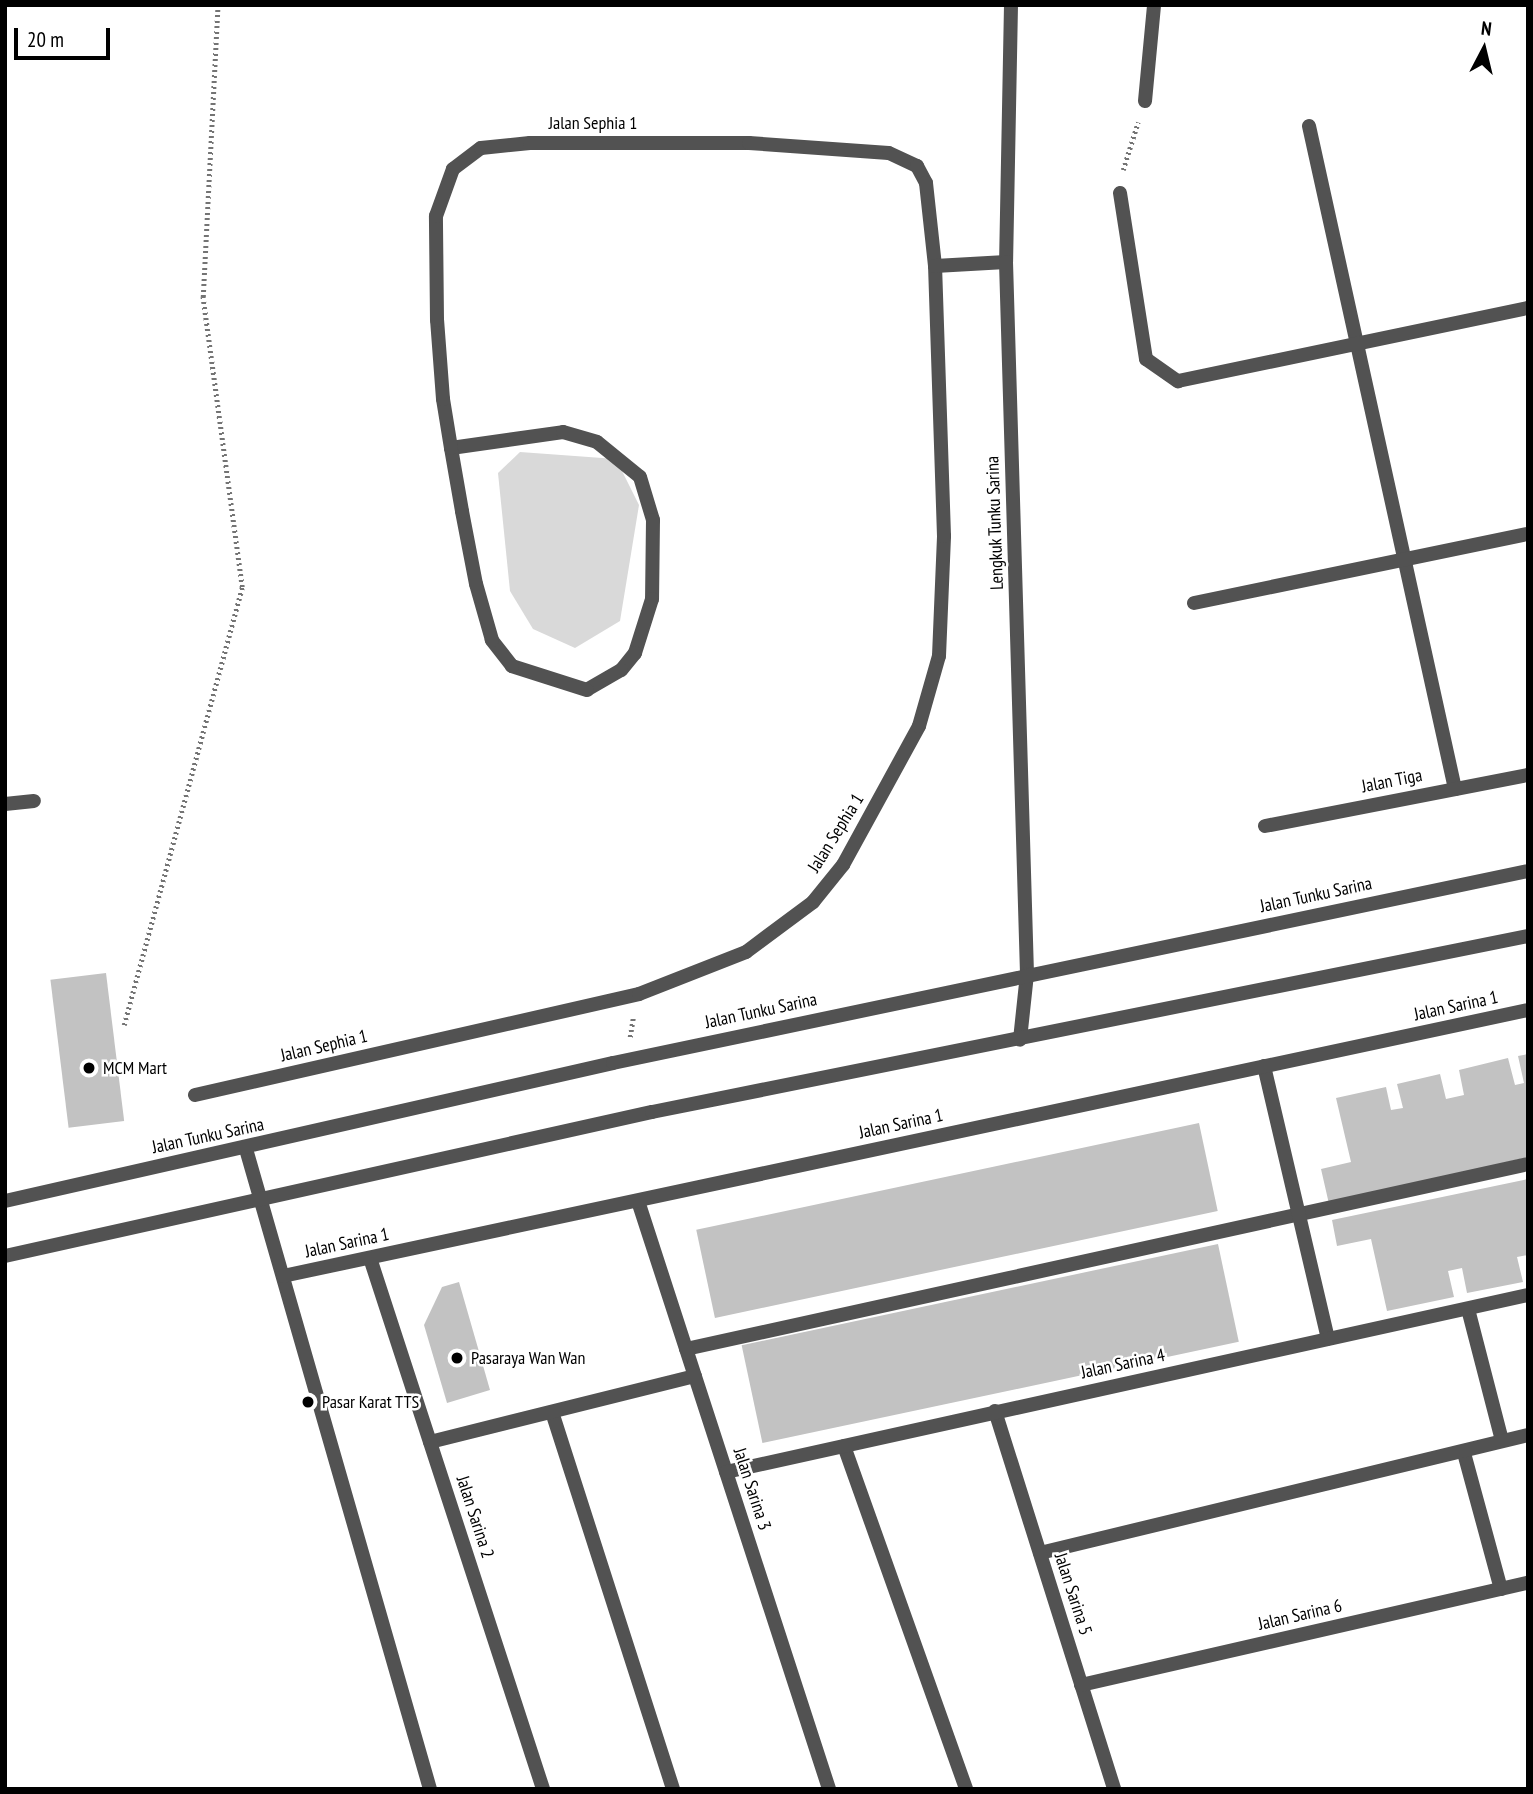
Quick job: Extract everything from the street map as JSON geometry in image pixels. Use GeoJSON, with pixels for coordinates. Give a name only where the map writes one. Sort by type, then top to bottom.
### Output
{"type":"FeatureCollection","features":[{"type":"Feature","properties":{"kind":"street","name":"Lengkuk Tunku Sarina"},"geometry":{"type":"LineString","coordinates":[[1011,5],[1006,262],[1027,974],[1020,1040]]}},
{"type":"Feature","properties":{"kind":"street"},"geometry":{"type":"LineString","coordinates":[[1145,101],[1154,5]]}},
{"type":"Feature","properties":{"kind":"street"},"geometry":{"type":"LineString","coordinates":[[1309,126],[1359,342],[1455,789]]}},
{"type":"Feature","properties":{"kind":"street","name":"Jalan Sephia 1"},"geometry":{"type":"LineString","coordinates":[[195,1095],[639,994],[746,952],[813,902],[843,865],[919,726],[939,656],[943,602],[935,266],[926,183],[917,166],[889,153],[749,143],[481,148],[453,169],[436,216],[437,320],[451,448],[476,584],[502,657],[523,674],[574,690],[605,683],[635,653],[652,599],[653,520],[640,477],[597,442],[563,432],[451,448]]}},
{"type":"Feature","properties":{"kind":"street"},"geometry":{"type":"LineString","coordinates":[[1119,193],[1146,359],[1161,373],[1178,381],[1528,308]]}},
{"type":"Feature","properties":{"kind":"street"},"geometry":{"type":"LineString","coordinates":[[935,266],[1006,262]]}},
{"type":"Feature","properties":{"kind":"street"},"geometry":{"type":"LineString","coordinates":[[1194,603],[1528,534]]}},
{"type":"Feature","properties":{"kind":"street","name":"Jalan Tiga"},"geometry":{"type":"LineString","coordinates":[[1265,827],[1528,775]]}},
{"type":"Feature","properties":{"kind":"street"},"geometry":{"type":"LineString","coordinates":[[5,804],[34,802]]}},
{"type":"Feature","properties":{"kind":"street","name":"Jalan Tunku Sarina"},"geometry":{"type":"LineString","coordinates":[[5,1201],[246,1149],[613,1063],[1528,871]]}},
{"type":"Feature","properties":{"kind":"street"},"geometry":{"type":"LineString","coordinates":[[5,1256],[652,1112],[1528,936]]}},
{"type":"Feature","properties":{"kind":"street","name":"Jalan Sarina 1"},"geometry":{"type":"LineString","coordinates":[[283,1276],[1528,1010]]}},
{"type":"Feature","properties":{"kind":"street"},"geometry":{"type":"LineString","coordinates":[[1264,1066],[1328,1339]]}},
{"type":"Feature","properties":{"kind":"street"},"geometry":{"type":"LineString","coordinates":[[246,1149],[430,1789]]}},
{"type":"Feature","properties":{"kind":"street"},"geometry":{"type":"LineString","coordinates":[[686,1349],[1528,1164]]}},
{"type":"Feature","properties":{"kind":"street","name":"Jalan Sarina 3"},"geometry":{"type":"LineString","coordinates":[[638,1201],[829,1789]]}},
{"type":"Feature","properties":{"kind":"street","name":"Jalan Sarina 2"},"geometry":{"type":"LineString","coordinates":[[370,1258],[543,1789]]}},
{"type":"Feature","properties":{"kind":"street","name":"Jalan Sarina 4"},"geometry":{"type":"LineString","coordinates":[[726,1472],[1528,1295]]}},
{"type":"Feature","properties":{"kind":"street"},"geometry":{"type":"LineString","coordinates":[[1468,1309],[1502,1440]]}},
{"type":"Feature","properties":{"kind":"street"},"geometry":{"type":"LineString","coordinates":[[430,1443],[695,1376]]}},
{"type":"Feature","properties":{"kind":"street","name":"Jalan Sarina 5"},"geometry":{"type":"LineString","coordinates":[[995,1411],[1114,1789]]}},
{"type":"Feature","properties":{"kind":"street"},"geometry":{"type":"LineString","coordinates":[[552,1412],[673,1789]]}},
{"type":"Feature","properties":{"kind":"street"},"geometry":{"type":"LineString","coordinates":[[1040,1553],[1464,1453],[1528,1434]]}},
{"type":"Feature","properties":{"kind":"street"},"geometry":{"type":"LineString","coordinates":[[844,1446],[967,1789]]}},
{"type":"Feature","properties":{"kind":"street"},"geometry":{"type":"LineString","coordinates":[[1464,1453],[1501,1589]]}},
{"type":"Feature","properties":{"kind":"street","name":"Jalan Sarina 6"},"geometry":{"type":"LineString","coordinates":[[1081,1685],[1528,1583]]}},
{"type":"Feature","properties":{"kind":"path"},"geometry":{"type":"LineString","coordinates":[[124,1025],[242,587],[203,297],[218,5]]}},
{"type":"Feature","properties":{"kind":"path"},"geometry":{"type":"LineString","coordinates":[[1119,193],[1145,101]]}},
{"type":"Feature","properties":{"kind":"path"},"geometry":{"type":"LineString","coordinates":[[613,1063],[628,1045],[639,994]]}},
{"type":"Feature","properties":{"kind":"shaded area"},"geometry":{"type":"Polygon","coordinates":[[[520,452],[616,459],[639,505],[620,621],[575,648],[533,629],[510,591],[498,473],[520,452]]]}},
{"type":"Feature","properties":{"kind":"building"},"geometry":{"type":"Polygon","coordinates":[[[106,973],[124,1121],[69,1128],[50,980],[106,973]]]}},
{"type":"Feature","properties":{"kind":"building"},"geometry":{"type":"Polygon","coordinates":[[[1528,1054],[1528,1157],[1329,1204],[1321,1169],[1351,1162],[1336,1098],[1386,1087],[1391,1110],[1403,1108],[1397,1084],[1440,1074],[1446,1099],[1464,1095],[1459,1070],[1508,1058],[1515,1085],[1524,1083],[1518,1056],[1528,1054]]]}},
{"type":"Feature","properties":{"kind":"building"},"geometry":{"type":"Polygon","coordinates":[[[1199,1123],[1218,1211],[715,1318],[696,1230],[1199,1123]]]}},
{"type":"Feature","properties":{"kind":"building"},"geometry":{"type":"Polygon","coordinates":[[[1528,1179],[1528,1255],[1517,1257],[1523,1282],[1467,1293],[1462,1268],[1448,1271],[1454,1297],[1387,1311],[1371,1239],[1337,1246],[1332,1220],[1528,1179]]]}},
{"type":"Feature","properties":{"kind":"building"},"geometry":{"type":"Polygon","coordinates":[[[1218,1244],[1239,1342],[762,1443],[742,1345],[1218,1244]]]}},
{"type":"Feature","properties":{"kind":"building","name":"Pasaraya Wan Wan"},"geometry":{"type":"Polygon","coordinates":[[[459,1282],[490,1390],[447,1403],[424,1325],[442,1287],[459,1282]]]}},
{"type":"Feature","properties":{"kind":"place","name":"MCM Mart"},"geometry":{"type":"Point","coordinates":[89,1068]}},
{"type":"Feature","properties":{"kind":"place","name":"Pasaraya Wan Wan"},"geometry":{"type":"Point","coordinates":[457,1358]}},
{"type":"Feature","properties":{"kind":"place","name":"Pasar Karat TTS"},"geometry":{"type":"Point","coordinates":[308,1402]}}]}
